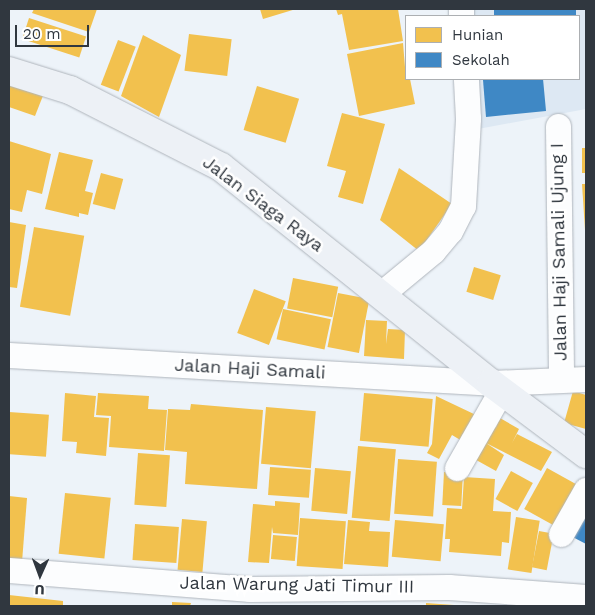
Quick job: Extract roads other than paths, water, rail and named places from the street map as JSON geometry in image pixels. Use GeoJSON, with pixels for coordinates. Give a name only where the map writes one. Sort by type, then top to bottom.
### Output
{"type":"FeatureCollection","features":[{"type":"Feature","properties":{"kind":"main road","name":"Jalan Siaga Raya"},"geometry":{"type":"LineString","coordinates":[[9,70],[70,90],[220,167],[496,387],[586,454]]}},
{"type":"Feature","properties":{"kind":"street"},"geometry":{"type":"LineString","coordinates":[[381,294],[433,251],[450,231],[463,206],[468,118],[466,80]]}},
{"type":"Feature","properties":{"kind":"street","name":"Jalan Haji Samali Ujung I"},"geometry":{"type":"LineString","coordinates":[[558,126],[561,378]]}},
{"type":"Feature","properties":{"kind":"street","name":"Jalan Haji Samali"},"geometry":{"type":"LineString","coordinates":[[9,355],[496,387],[561,378],[586,379]]}},
{"type":"Feature","properties":{"kind":"street"},"geometry":{"type":"LineString","coordinates":[[457,468],[496,387]]}},
{"type":"Feature","properties":{"kind":"street"},"geometry":{"type":"LineString","coordinates":[[561,534],[586,490]]}},
{"type":"Feature","properties":{"kind":"street","name":"Jalan Warung Jati Timur III"},"geometry":{"type":"LineString","coordinates":[[9,570],[250,588],[449,587],[586,597]]}}]}
